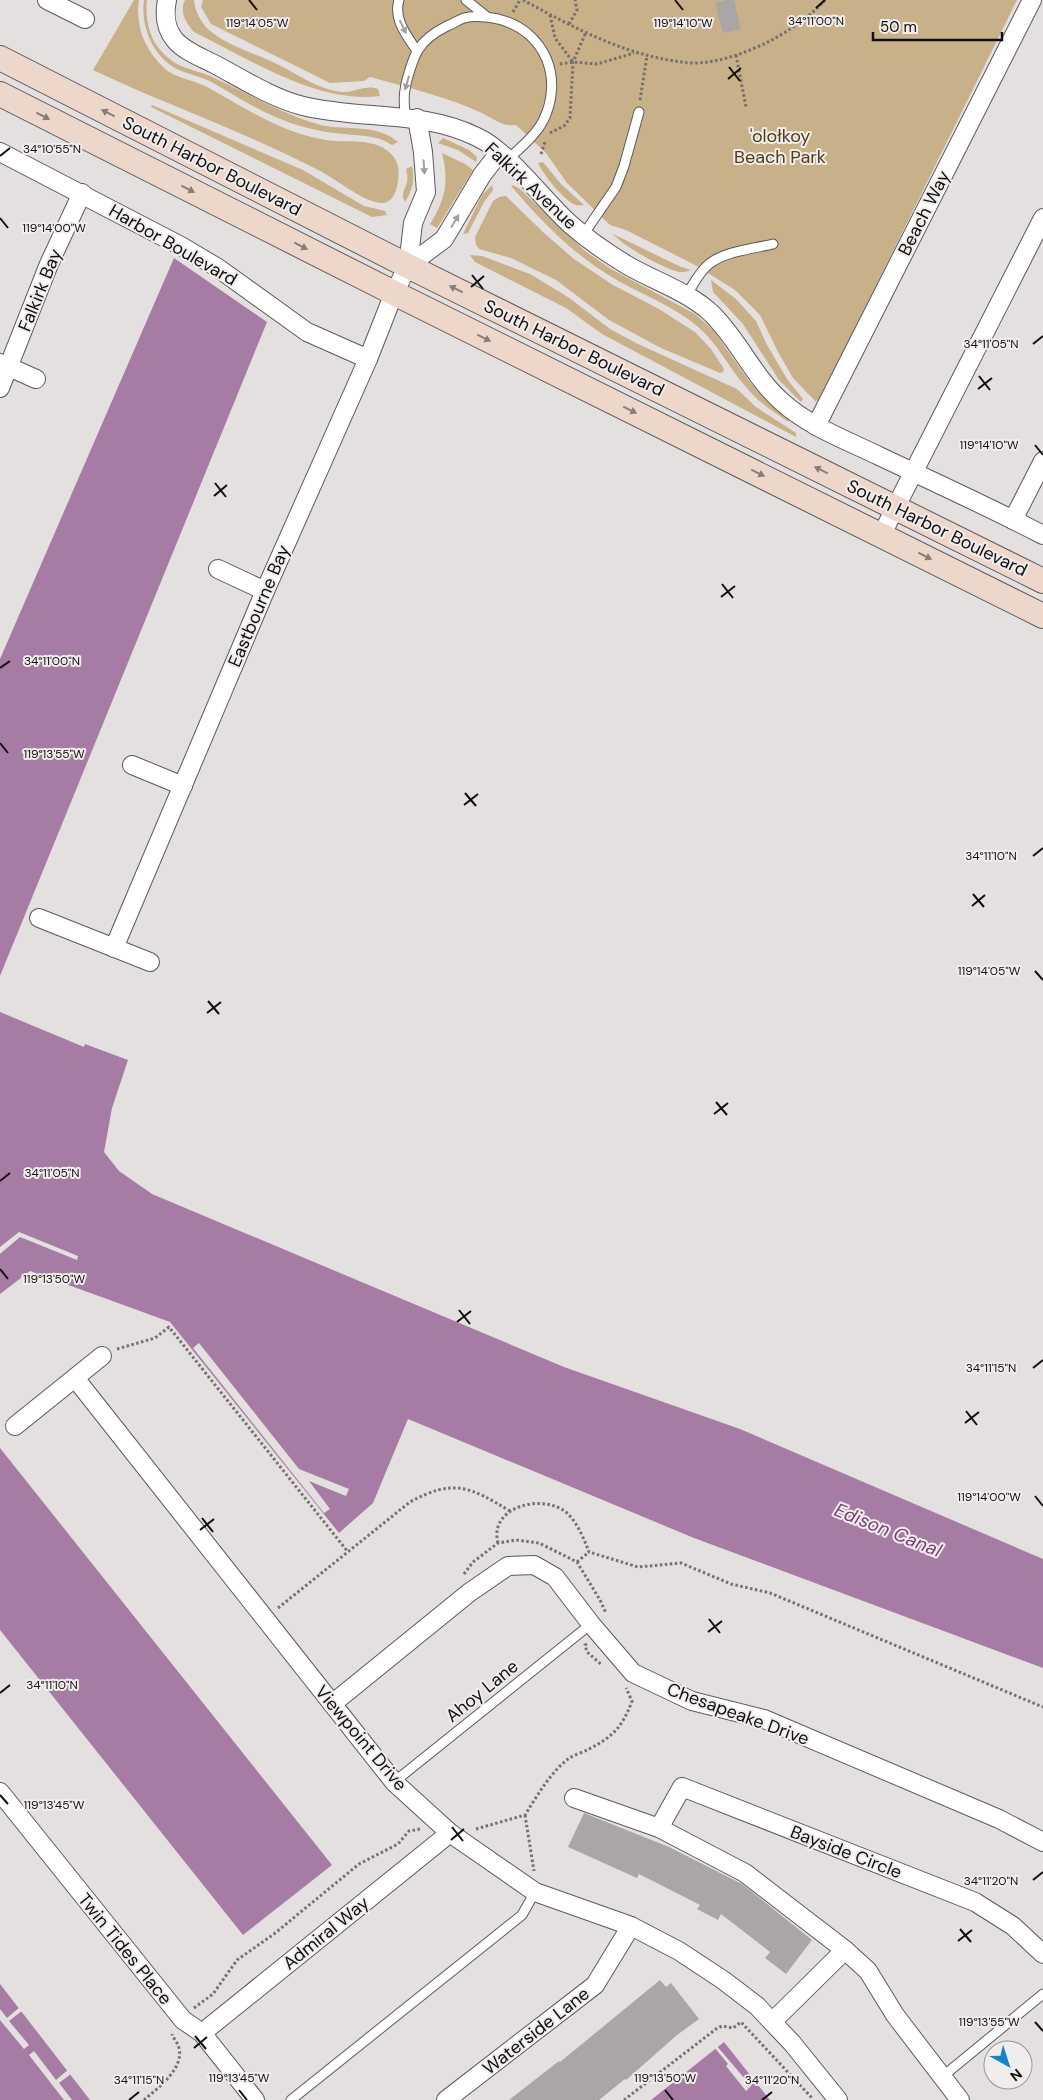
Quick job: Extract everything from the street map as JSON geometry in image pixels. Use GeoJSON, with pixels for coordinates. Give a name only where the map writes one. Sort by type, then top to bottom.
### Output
{"type":"FeatureCollection","features":[{"type":"Feature","properties":{"kind":"main road","name":"South Harbor Boulevard"},"geometry":{"type":"LineString","coordinates":[[0,58],[408,266],[1043,581]]}},
{"type":"Feature","properties":{"kind":"main road","name":"South Harbor Boulevard"},"geometry":{"type":"LineString","coordinates":[[0,94],[394,293],[882,534],[1043,616]]}},
{"type":"Feature","properties":{"kind":"street"},"geometry":{"type":"LineString","coordinates":[[47,0],[85,19]]}},
{"type":"Feature","properties":{"kind":"street","name":"Falkirk Avenue"},"geometry":{"type":"LineString","coordinates":[[167,0],[165,10],[166,26],[176,41],[190,52],[275,97],[332,112],[411,118],[462,130],[480,138],[503,156],[570,224],[583,234],[627,265],[686,296],[710,312],[729,334],[765,384],[782,402],[816,426],[1043,535]]}},
{"type":"Feature","properties":{"kind":"street","name":"Beach Way"},"geometry":{"type":"LineString","coordinates":[[816,426],[1032,0]]}},
{"type":"Feature","properties":{"kind":"street","name":"Eastbourne Bay"},"geometry":{"type":"LineString","coordinates":[[114,948],[266,590],[368,359],[394,293],[408,266],[413,223],[426,192],[424,152],[411,118]]}},
{"type":"Feature","properties":{"kind":"street","name":"Harbor Boulevard"},"geometry":{"type":"LineString","coordinates":[[0,152],[181,246],[218,268],[307,332],[368,359]]}},
{"type":"Feature","properties":{"kind":"street","name":"Eastbourne Bay"},"geometry":{"type":"LineString","coordinates":[[408,266],[444,239],[482,175],[503,156]]}},
{"type":"Feature","properties":{"kind":"street","name":"Falkirk Bay"},"geometry":{"type":"LineString","coordinates":[[0,388],[4,365],[82,193]]}},
{"type":"Feature","properties":{"kind":"street"},"geometry":{"type":"LineString","coordinates":[[882,534],[1043,218]]}},
{"type":"Feature","properties":{"kind":"street"},"geometry":{"type":"LineString","coordinates":[[4,365],[36,379]]}},
{"type":"Feature","properties":{"kind":"street"},"geometry":{"type":"LineString","coordinates":[[1013,520],[1043,461]]}},
{"type":"Feature","properties":{"kind":"street"},"geometry":{"type":"LineString","coordinates":[[218,569],[266,590]]}},
{"type":"Feature","properties":{"kind":"street"},"geometry":{"type":"LineString","coordinates":[[132,765],[183,786]]}},
{"type":"Feature","properties":{"kind":"street"},"geometry":{"type":"LineString","coordinates":[[39,918],[150,962]]}},
{"type":"Feature","properties":{"kind":"street"},"geometry":{"type":"LineString","coordinates":[[16,1426],[102,1356]]}},
{"type":"Feature","properties":{"kind":"street","name":"Viewpoint Drive"},"geometry":{"type":"LineString","coordinates":[[75,1378],[394,1782],[450,1834],[535,1892],[631,1926],[679,1951],[723,1980],[756,2006],[792,2042],[838,2100]]}},
{"type":"Feature","properties":{"kind":"street","name":"Chesapeake Drive"},"geometry":{"type":"LineString","coordinates":[[332,1704],[470,1592],[508,1566],[534,1565],[555,1577],[595,1629],[633,1673],[692,1701],[764,1719],[999,1819],[1043,1842]]}},
{"type":"Feature","properties":{"kind":"street","name":"Bayside Circle"},"geometry":{"type":"LineString","coordinates":[[659,1828],[682,1787],[975,1902],[1013,1926],[1043,1954]]}},
{"type":"Feature","properties":{"kind":"street","name":"Twin Tides Place"},"geometry":{"type":"LineString","coordinates":[[0,1792],[183,2020],[202,2033],[255,2100]]}},
{"type":"Feature","properties":{"kind":"street"},"geometry":{"type":"LineString","coordinates":[[574,1798],[659,1828],[745,1874],[845,1950],[868,1971],[895,2015],[960,2100]]}},
{"type":"Feature","properties":{"kind":"street","name":"Admiral Way"},"geometry":{"type":"LineString","coordinates":[[202,2033],[450,1834]]}},
{"type":"Feature","properties":{"kind":"street","name":"Waterside Lane"},"geometry":{"type":"LineString","coordinates":[[446,2100],[595,1985],[631,1926]]}},
{"type":"Feature","properties":{"kind":"street"},"geometry":{"type":"LineString","coordinates":[[772,2022],[845,1950]]}},
{"type":"Feature","properties":{"kind":"lane"},"geometry":{"type":"LineString","coordinates":[[398,0],[399,20],[417,51]]}},
{"type":"Feature","properties":{"kind":"lane"},"geometry":{"type":"LineString","coordinates":[[466,0],[486,16]]}},
{"type":"Feature","properties":{"kind":"lane"},"geometry":{"type":"LineString","coordinates":[[411,118],[404,90],[417,51],[441,29],[465,18],[486,16],[507,22],[526,32],[542,49],[550,65],[552,85],[551,101],[542,123],[527,142],[503,156]]}},
{"type":"Feature","properties":{"kind":"lane"},"geometry":{"type":"LineString","coordinates":[[583,234],[616,187],[639,112]]}},
{"type":"Feature","properties":{"kind":"lane"},"geometry":{"type":"LineString","coordinates":[[686,296],[700,273],[710,263],[724,256],[773,244]]}},
{"type":"Feature","properties":{"kind":"lane","name":"Ahoy Lane"},"geometry":{"type":"LineString","coordinates":[[394,1782],[595,1629]]}},
{"type":"Feature","properties":{"kind":"lane"},"geometry":{"type":"LineString","coordinates":[[291,2100],[522,1915],[535,1892]]}},
{"type":"Feature","properties":{"kind":"lane"},"geometry":{"type":"LineString","coordinates":[[942,2077],[1043,1994]]}},
{"type":"Feature","properties":{"kind":"path"},"geometry":{"type":"LineString","coordinates":[[523,0],[617,48],[647,56],[694,63],[736,55],[761,45],[787,32],[817,10],[825,0]]}},
{"type":"Feature","properties":{"kind":"path"},"geometry":{"type":"LineString","coordinates":[[569,24],[577,10],[575,0]]}},
{"type":"Feature","properties":{"kind":"path"},"geometry":{"type":"LineString","coordinates":[[549,14],[555,38],[573,62]]}},
{"type":"Feature","properties":{"kind":"path"},"geometry":{"type":"LineString","coordinates":[[541,154],[547,135],[564,126],[570,118],[573,62],[586,32]]}},
{"type":"Feature","properties":{"kind":"path"},"geometry":{"type":"LineString","coordinates":[[550,65],[573,62],[597,64],[635,53]]}},
{"type":"Feature","properties":{"kind":"path"},"geometry":{"type":"LineString","coordinates":[[736,55],[746,107]]}},
{"type":"Feature","properties":{"kind":"path"},"geometry":{"type":"LineString","coordinates":[[639,112],[647,56]]}},
{"type":"Feature","properties":{"kind":"path"},"geometry":{"type":"LineString","coordinates":[[102,1356],[120,1347],[155,1338],[169,1328],[348,1552]]}},
{"type":"Feature","properties":{"kind":"path"},"geometry":{"type":"LineString","coordinates":[[264,1619],[410,1502],[426,1493],[443,1488],[464,1488],[481,1493],[510,1511]]}},
{"type":"Feature","properties":{"kind":"path"},"geometry":{"type":"LineString","coordinates":[[498,1543],[496,1533],[501,1520],[510,1511],[527,1503],[550,1504],[567,1514],[580,1532],[589,1552],[638,1566],[681,1563],[731,1584],[770,1593],[1043,1707]]}},
{"type":"Feature","properties":{"kind":"path"},"geometry":{"type":"LineString","coordinates":[[470,1592],[459,1579],[473,1562],[498,1543],[516,1540],[539,1543],[577,1562],[600,1600],[610,1621],[595,1629],[585,1645],[587,1652],[606,1669]]}},
{"type":"Feature","properties":{"kind":"path"},"geometry":{"type":"LineString","coordinates":[[577,1562],[589,1552]]}},
{"type":"Feature","properties":{"kind":"path"},"geometry":{"type":"LineString","coordinates":[[144,2100],[166,2080],[179,2060],[179,2047],[171,2034],[195,2007],[213,1994],[237,1960],[274,1934],[359,1864],[398,1844],[409,1831],[416,1828],[450,1834],[486,1828],[525,1815],[545,1783],[568,1759],[602,1742],[615,1732],[625,1719],[632,1701],[626,1687]]}},
{"type":"Feature","properties":{"kind":"path"},"geometry":{"type":"LineString","coordinates":[[525,1815],[534,1861],[535,1892]]}},
{"type":"Feature","properties":{"kind":"path"},"geometry":{"type":"LineString","coordinates":[[624,2100],[716,2029],[722,2026],[733,2028],[741,2022],[814,2100]]}},
{"type":"Feature","properties":{"kind":"green space"},"geometry":{"type":"Polygon","coordinates":[[[134,0],[139,0],[138,10],[143,37],[157,61],[164,68],[179,77],[205,86],[263,118],[293,131],[326,140],[371,143],[385,149],[393,156],[398,167],[399,176],[392,198],[382,203],[375,202],[294,158],[93,70],[134,0]]]}},
{"type":"Feature","properties":{"kind":"green space"},"geometry":{"type":"Polygon","coordinates":[[[144,0],[147,0],[147,21],[154,42],[174,62],[185,68],[210,76],[278,109],[306,120],[331,127],[380,132],[398,142],[392,145],[375,138],[322,131],[277,118],[202,78],[170,65],[156,50],[147,31],[144,21],[144,0]]]}},
{"type":"Feature","properties":{"kind":"green space"},"geometry":{"type":"Polygon","coordinates":[[[185,0],[194,0],[197,13],[206,27],[235,46],[325,88],[341,92],[373,88],[378,89],[380,96],[356,97],[332,93],[284,77],[260,66],[194,32],[184,17],[183,4],[185,0]]]}},
{"type":"Feature","properties":{"kind":"green space","name":"'olołkoy Beach Park"},"geometry":{"type":"Polygon","coordinates":[[[203,0],[1017,0],[819,401],[817,400],[816,402],[793,378],[760,315],[735,290],[695,265],[626,230],[610,225],[567,183],[546,153],[516,125],[504,124],[484,114],[428,93],[370,77],[364,81],[330,83],[211,24],[201,7],[203,0]]]}},
{"type":"Feature","properties":{"kind":"green space"},"geometry":{"type":"Polygon","coordinates":[[[152,105],[303,170],[364,206],[385,211],[387,215],[372,217],[151,107],[152,105]]]}},
{"type":"Feature","properties":{"kind":"green space"},"geometry":{"type":"Polygon","coordinates":[[[443,138],[469,150],[477,157],[476,162],[458,150],[438,143],[443,138]]]}},
{"type":"Feature","properties":{"kind":"green space"},"geometry":{"type":"Polygon","coordinates":[[[442,153],[473,170],[437,228],[430,224],[440,206],[445,190],[442,153]]]}},
{"type":"Feature","properties":{"kind":"green space"},"geometry":{"type":"Polygon","coordinates":[[[543,162],[561,184],[584,205],[571,203],[560,193],[540,168],[538,163],[543,162]]]}},
{"type":"Feature","properties":{"kind":"green space"},"geometry":{"type":"Polygon","coordinates":[[[412,166],[413,184],[405,202],[403,194],[407,180],[406,169],[412,166]]]}},
{"type":"Feature","properties":{"kind":"green space"},"geometry":{"type":"Polygon","coordinates":[[[492,185],[493,190],[484,202],[468,233],[463,234],[482,195],[492,185]]]}},
{"type":"Feature","properties":{"kind":"green space"},"geometry":{"type":"Polygon","coordinates":[[[513,185],[520,189],[585,251],[611,269],[695,314],[713,330],[750,382],[770,404],[792,420],[787,421],[755,397],[710,339],[696,325],[676,311],[610,276],[582,257],[545,224],[511,186],[513,185]]]}},
{"type":"Feature","properties":{"kind":"green space"},"geometry":{"type":"Polygon","coordinates":[[[506,196],[574,259],[613,285],[659,309],[695,332],[711,349],[724,369],[723,372],[720,373],[661,348],[609,320],[556,280],[511,258],[479,249],[476,245],[475,237],[493,201],[499,197],[506,196]]]}},
{"type":"Feature","properties":{"kind":"green space"},"geometry":{"type":"Polygon","coordinates":[[[613,234],[691,270],[681,272],[654,262],[634,251],[613,234]]]}},
{"type":"Feature","properties":{"kind":"green space"},"geometry":{"type":"Polygon","coordinates":[[[470,255],[482,256],[530,274],[568,297],[610,329],[638,344],[737,389],[756,407],[796,433],[796,437],[602,334],[566,308],[475,262],[470,255]]]}},
{"type":"Feature","properties":{"kind":"green space"},"geometry":{"type":"Polygon","coordinates":[[[711,280],[736,299],[756,321],[766,343],[787,379],[803,399],[801,402],[779,380],[743,324],[713,292],[711,280]]]}},
{"type":"Feature","properties":{"kind":"water"},"geometry":{"type":"Polygon","coordinates":[[[174,258],[267,322],[0,976],[0,659],[174,258]]]}},
{"type":"Feature","properties":{"kind":"water","name":"Edison Canal"},"geometry":{"type":"Polygon","coordinates":[[[0,1012],[84,1047],[85,1044],[128,1060],[112,1108],[104,1152],[119,1171],[152,1194],[564,1367],[740,1429],[1043,1559],[1043,1668],[694,1538],[408,1419],[373,1503],[339,1533],[170,1322],[30,1271],[0,1294],[0,1012]]]}},
{"type":"Feature","properties":{"kind":"water"},"geometry":{"type":"Polygon","coordinates":[[[0,1448],[332,1865],[243,1935],[0,1630],[0,1448]]]}},
{"type":"Feature","properties":{"kind":"water"},"geometry":{"type":"Polygon","coordinates":[[[0,1984],[90,2100],[0,2100],[0,1984]]]}},
{"type":"Feature","properties":{"kind":"water"},"geometry":{"type":"Polygon","coordinates":[[[724,2042],[770,2100],[651,2100],[724,2042]]]}},
{"type":"Feature","properties":{"kind":"pier"},"geometry":{"type":"Polygon","coordinates":[[[19,1232],[78,1256],[77,1260],[20,1237],[0,1254],[0,1247],[19,1232]]]}},
{"type":"Feature","properties":{"kind":"pier"},"geometry":{"type":"Polygon","coordinates":[[[199,1343],[299,1469],[349,1489],[346,1496],[309,1481],[330,1509],[324,1513],[193,1348],[199,1343]]]}},
{"type":"Feature","properties":{"kind":"pier"},"geometry":{"type":"Polygon","coordinates":[[[20,2007],[23,2010],[9,2021],[29,2045],[24,2049],[0,2020],[0,2009],[7,2018],[20,2007]]]}},
{"type":"Feature","properties":{"kind":"pier"},"geometry":{"type":"Polygon","coordinates":[[[716,2045],[751,2086],[746,2091],[726,2066],[728,2064],[714,2047],[716,2045]]]}},
{"type":"Feature","properties":{"kind":"pier"},"geometry":{"type":"Polygon","coordinates":[[[34,2051],[56,2080],[69,2069],[72,2073],[59,2083],[72,2100],[64,2100],[29,2055],[34,2051]]]}},
{"type":"Feature","properties":{"kind":"building"},"geometry":{"type":"Polygon","coordinates":[[[734,0],[741,29],[723,33],[715,3],[734,0]]]}},
{"type":"Feature","properties":{"kind":"building"},"geometry":{"type":"Polygon","coordinates":[[[584,1813],[669,1847],[742,1884],[812,1940],[786,1974],[765,1958],[770,1952],[721,1914],[718,1920],[697,1909],[700,1905],[639,1874],[637,1878],[568,1847],[584,1813]]]}},
{"type":"Feature","properties":{"kind":"building"},"geometry":{"type":"Polygon","coordinates":[[[660,1980],[666,1987],[671,1983],[699,2019],[677,2035],[626,2080],[599,2100],[509,2100],[560,2062],[660,1980]]]}}]}
